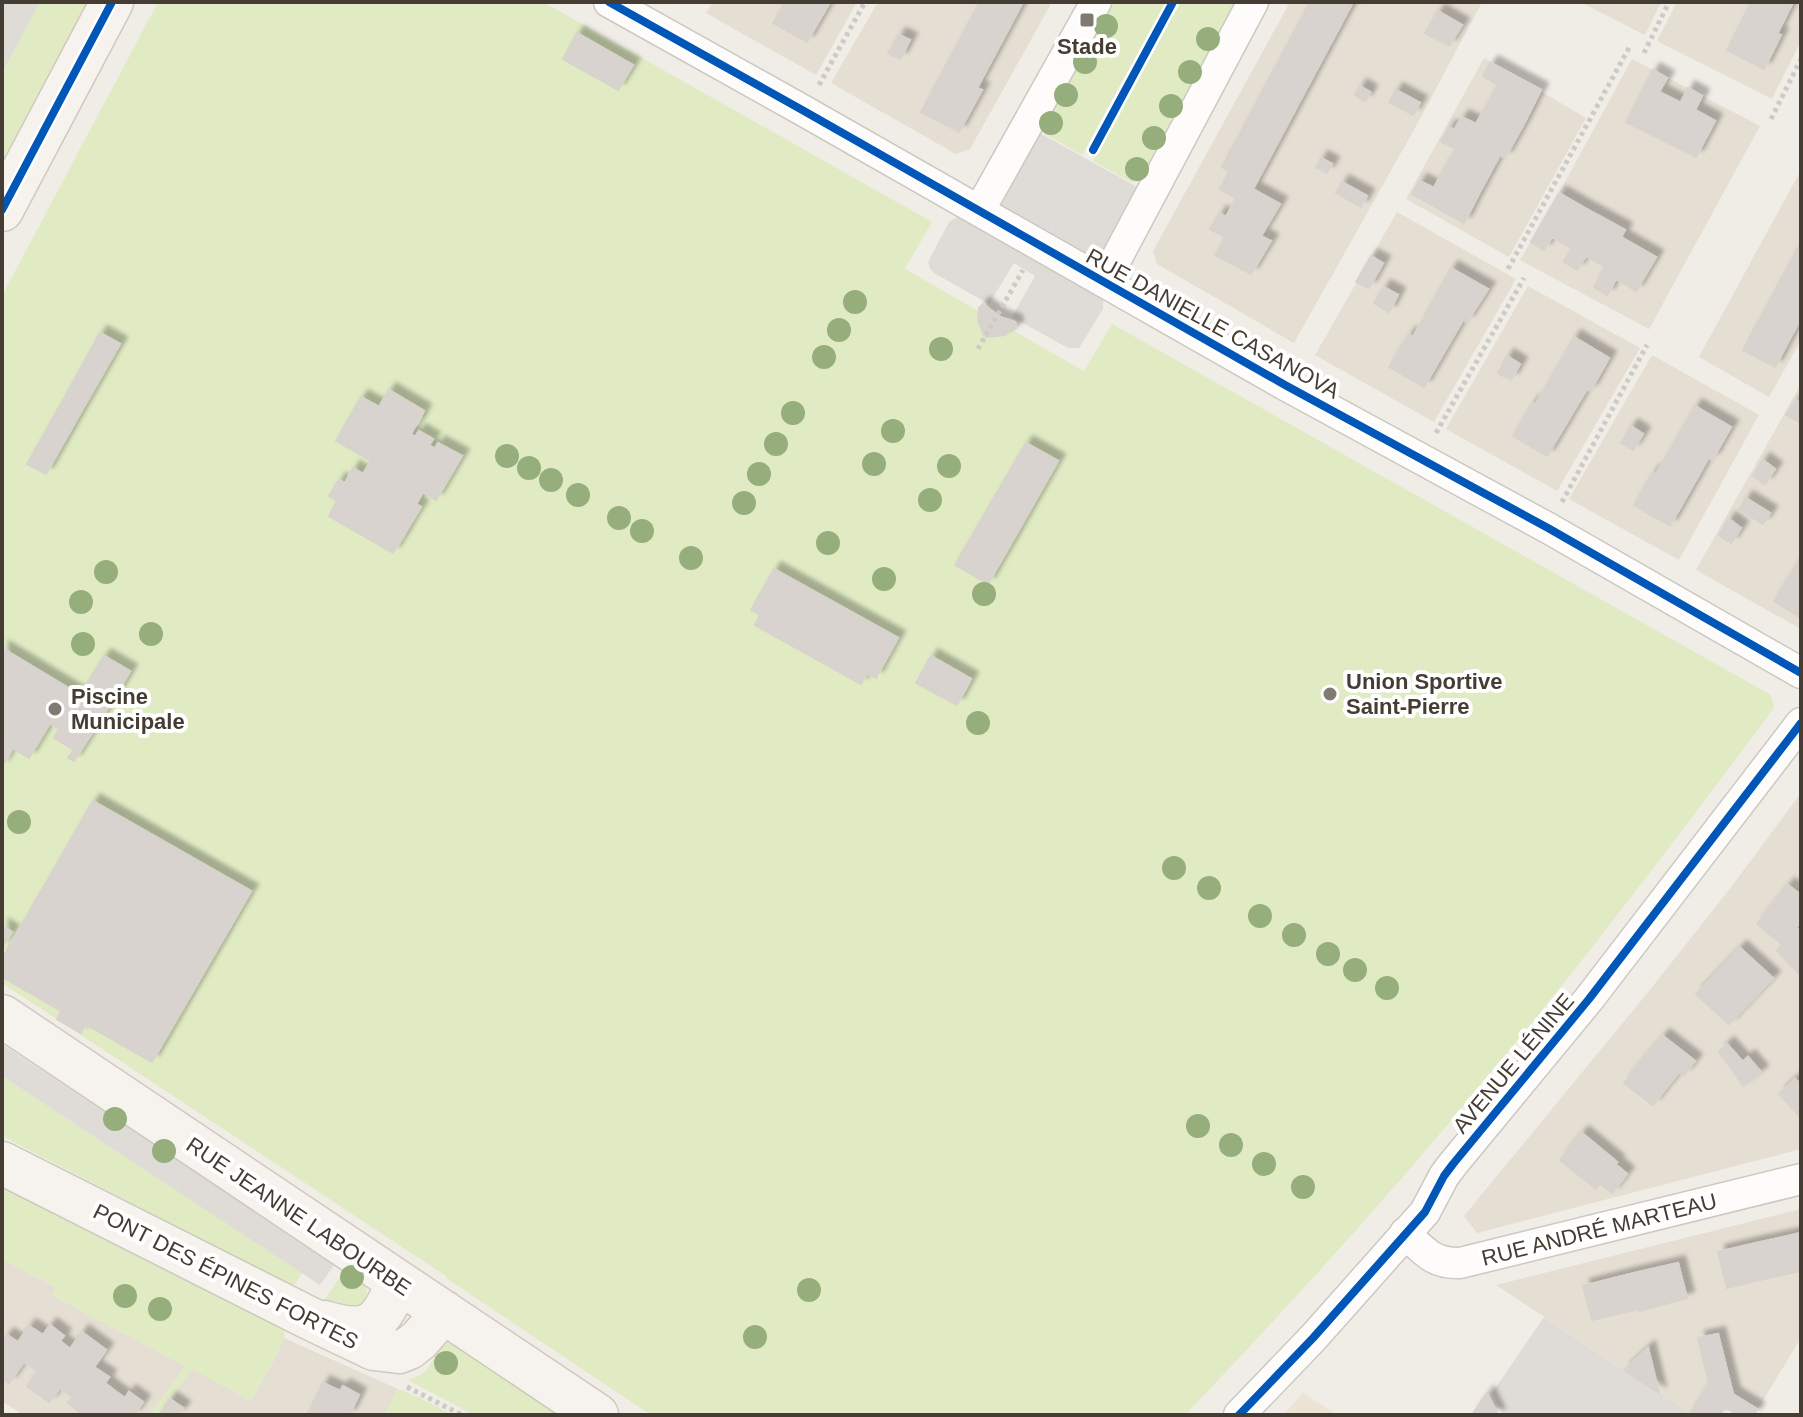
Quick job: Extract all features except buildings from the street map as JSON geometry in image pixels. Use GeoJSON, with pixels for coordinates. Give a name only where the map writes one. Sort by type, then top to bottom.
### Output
{"type":"FeatureCollection","features":[{"type":"Feature","properties":{"kind":"street"},"geometry":{"type":"LineString","coordinates":[[2,210],[112,2]]}},
{"type":"Feature","properties":{"kind":"street","name":"RUE DANIELLE CASANOVA"},"geometry":{"type":"LineString","coordinates":[[609,2],[1801,673]]}},
{"type":"Feature","properties":{"kind":"street"},"geometry":{"type":"LineString","coordinates":[[979,211],[1096,2]]}},
{"type":"Feature","properties":{"kind":"street"},"geometry":{"type":"LineString","coordinates":[[1104,282],[1253,2]]}},
{"type":"Feature","properties":{"kind":"street","name":"AVENUE LÉNINE"},"geometry":{"type":"LineString","coordinates":[[1239,1415],[1313,1338],[1425,1212],[1453,1164],[1589,999],[1801,723]]}},
{"type":"Feature","properties":{"kind":"street","name":"RUE JEANNE LABOURBE"},"geometry":{"type":"LineString","coordinates":[[2,1016],[597,1415]]}},
{"type":"Feature","properties":{"kind":"street","name":"PONT DES ÉPINES FORTES"},"geometry":{"type":"LineString","coordinates":[[2,1163],[374,1349],[399,1352],[409,1348],[444,1312]]}},
{"type":"Feature","properties":{"kind":"street","name":"RUE ANDRÉ MARTEAU"},"geometry":{"type":"LineString","coordinates":[[1405,1233],[1436,1261],[1460,1263],[1801,1179]]}},
{"type":"Feature","properties":{"kind":"street"},"geometry":{"type":"LineString","coordinates":[[307,1317],[340,1327],[369,1325],[385,1311],[398,1282]]}},
{"type":"Feature","properties":{"kind":"path"},"geometry":{"type":"LineString","coordinates":[[804,111],[865,2]]}},
{"type":"Feature","properties":{"kind":"path"},"geometry":{"type":"LineString","coordinates":[[1644,53],[1669,2]]}},
{"type":"Feature","properties":{"kind":"path"},"geometry":{"type":"LineString","coordinates":[[1508,269],[1630,46]]}},
{"type":"Feature","properties":{"kind":"path"},"geometry":{"type":"LineString","coordinates":[[1771,119],[1801,59]]}},
{"type":"Feature","properties":{"kind":"path"},"geometry":{"type":"LineString","coordinates":[[978,349],[1037,244]]}},
{"type":"Feature","properties":{"kind":"path"},"geometry":{"type":"LineString","coordinates":[[1420,460],[1524,278]]}},
{"type":"Feature","properties":{"kind":"path"},"geometry":{"type":"LineString","coordinates":[[1548,528],[1647,345]]}},
{"type":"Feature","properties":{"kind":"shaded area"},"geometry":{"type":"Polygon","coordinates":[[[2,2],[40,2],[2,73],[2,2]]]}},
{"type":"Feature","properties":{"kind":"shaded area"},"geometry":{"type":"Polygon","coordinates":[[[713,2],[857,2],[816,75],[706,13],[713,2]]]}},
{"type":"Feature","properties":{"kind":"shaded area"},"geometry":{"type":"Polygon","coordinates":[[[878,2],[1052,2],[970,149],[956,154],[831,83],[878,2]]]}},
{"type":"Feature","properties":{"kind":"shaded area"},"geometry":{"type":"Polygon","coordinates":[[[1290,2],[1482,2],[1294,343],[1157,264],[1153,251],[1290,2]]]}},
{"type":"Feature","properties":{"kind":"shaded area"},"geometry":{"type":"Polygon","coordinates":[[[1580,2],[1661,2],[1645,35],[1580,2]]]}},
{"type":"Feature","properties":{"kind":"shaded area"},"geometry":{"type":"Polygon","coordinates":[[[1677,2],[1801,2],[1801,41],[1772,99],[1657,41],[1677,2]]]}},
{"type":"Feature","properties":{"kind":"shaded area"},"geometry":{"type":"Polygon","coordinates":[[[1484,58],[1586,118],[1509,257],[1406,199],[1484,58]]]}},
{"type":"Feature","properties":{"kind":"shaded area"},"geometry":{"type":"Polygon","coordinates":[[[1632,59],[1760,126],[1649,329],[1520,260],[1632,59]]]}},
{"type":"Feature","properties":{"kind":"shaded area"},"geometry":{"type":"Polygon","coordinates":[[[1036,131],[1139,188],[1104,249],[1103,309],[1079,348],[1068,348],[1012,317],[1035,276],[1014,263],[989,304],[934,273],[928,262],[949,222],[1001,191],[1036,131]]]}},
{"type":"Feature","properties":{"kind":"shaded area"},"geometry":{"type":"Polygon","coordinates":[[[1801,170],[1801,340],[1769,397],[1699,357],[1801,170]]]}},
{"type":"Feature","properties":{"kind":"shaded area"},"geometry":{"type":"Polygon","coordinates":[[[1397,212],[1516,279],[1434,422],[1315,355],[1397,212]]]}},
{"type":"Feature","properties":{"kind":"shaded area"},"geometry":{"type":"Polygon","coordinates":[[[1528,286],[1640,348],[1557,491],[1446,429],[1528,286]]]}},
{"type":"Feature","properties":{"kind":"shaded area"},"geometry":{"type":"Polygon","coordinates":[[[1652,355],[1759,415],[1679,560],[1569,499],[1652,355]]]}},
{"type":"Feature","properties":{"kind":"shaded area"},"geometry":{"type":"Polygon","coordinates":[[[1801,384],[1801,629],[1696,570],[1801,384]]]}},
{"type":"Feature","properties":{"kind":"shaded area"},"geometry":{"type":"Polygon","coordinates":[[[1801,793],[1801,1149],[1477,1233],[1464,1216],[1649,991],[1801,793]]]}},
{"type":"Feature","properties":{"kind":"shaded area"},"geometry":{"type":"Polygon","coordinates":[[[2,1044],[335,1264],[320,1285],[2,1076],[2,1044]]]}},
{"type":"Feature","properties":{"kind":"shaded area"},"geometry":{"type":"Polygon","coordinates":[[[1801,1209],[1801,1338],[1754,1415],[1737,1415],[1725,1408],[1720,1415],[1693,1415],[1496,1285],[1801,1209]]]}},
{"type":"Feature","properties":{"kind":"shaded area"},"geometry":{"type":"Polygon","coordinates":[[[2,1259],[57,1288],[52,1295],[185,1366],[150,1415],[23,1415],[2,1401],[2,1259]]]}},
{"type":"Feature","properties":{"kind":"shaded area"},"geometry":{"type":"Polygon","coordinates":[[[1544,1317],[1693,1415],[1503,1415],[1492,1393],[1544,1317]]]}},
{"type":"Feature","properties":{"kind":"shaded area"},"geometry":{"type":"Polygon","coordinates":[[[284,1338],[398,1389],[385,1415],[159,1415],[192,1368],[251,1401],[284,1338]]]}},
{"type":"Feature","properties":{"kind":"shaded area"},"geometry":{"type":"Polygon","coordinates":[[[1303,1393],[1337,1415],[1283,1415],[1303,1393]]]}},
{"type":"Feature","properties":{"kind":"green space"},"geometry":{"type":"Polygon","coordinates":[[[40,2],[88,2],[2,164],[2,73],[40,2]]]}},
{"type":"Feature","properties":{"kind":"green space"},"geometry":{"type":"Polygon","coordinates":[[[158,2],[543,2],[932,222],[905,269],[1084,371],[1112,324],[1771,695],[1774,708],[1595,943],[1484,1081],[1338,1251],[1185,1415],[651,1415],[2,983],[2,959],[6,951],[2,948],[2,296],[158,2]]]}},
{"type":"Feature","properties":{"kind":"green space"},"geometry":{"type":"Polygon","coordinates":[[[1106,2],[1166,2],[1082,155],[1045,134],[1041,126],[1106,2]]]}},
{"type":"Feature","properties":{"kind":"green space"},"geometry":{"type":"Polygon","coordinates":[[[1181,2],[1241,2],[1142,182],[1131,182],[1093,161],[1181,2]]]}},
{"type":"Feature","properties":{"kind":"green space"},"geometry":{"type":"Polygon","coordinates":[[[2,1076],[302,1273],[293,1287],[2,1136],[2,1076]]]}},
{"type":"Feature","properties":{"kind":"green space"},"geometry":{"type":"Polygon","coordinates":[[[2,1182],[282,1329],[285,1335],[251,1401],[192,1369],[159,1415],[150,1415],[185,1366],[52,1295],[56,1287],[2,1259],[2,1182]]]}},
{"type":"Feature","properties":{"kind":"green space"},"geometry":{"type":"Polygon","coordinates":[[[348,1265],[365,1284],[366,1295],[360,1308],[320,1306],[348,1265]]]}},
{"type":"Feature","properties":{"kind":"green space"},"geometry":{"type":"Polygon","coordinates":[[[452,1338],[558,1412],[558,1415],[474,1415],[408,1380],[427,1370],[441,1342],[452,1338]]]}},
{"type":"Feature","properties":{"kind":"green space"},"geometry":{"type":"Polygon","coordinates":[[[398,1389],[420,1398],[453,1415],[385,1415],[398,1389]]]}},
{"type":"Feature","properties":{"kind":"cycle path"},"geometry":{"type":"LineString","coordinates":[[2,210],[112,2]]}},
{"type":"Feature","properties":{"kind":"cycle path"},"geometry":{"type":"LineString","coordinates":[[609,2],[1801,673]]}},
{"type":"Feature","properties":{"kind":"cycle path"},"geometry":{"type":"LineString","coordinates":[[1093,150],[1173,2]]}},
{"type":"Feature","properties":{"kind":"cycle path"},"geometry":{"type":"LineString","coordinates":[[1239,1415],[1313,1338],[1425,1212],[1453,1164],[1589,999],[1801,723]]}},
{"type":"Feature","properties":{"kind":"place","name":"Stade"},"geometry":{"type":"Point","coordinates":[1087,20]}},
{"type":"Feature","properties":{"kind":"place","name":"Union Sportive Saint-Pierre"},"geometry":{"type":"Point","coordinates":[1330,694]}},
{"type":"Feature","properties":{"kind":"place","name":"Piscine Municipale"},"geometry":{"type":"Point","coordinates":[55,709]}}]}
